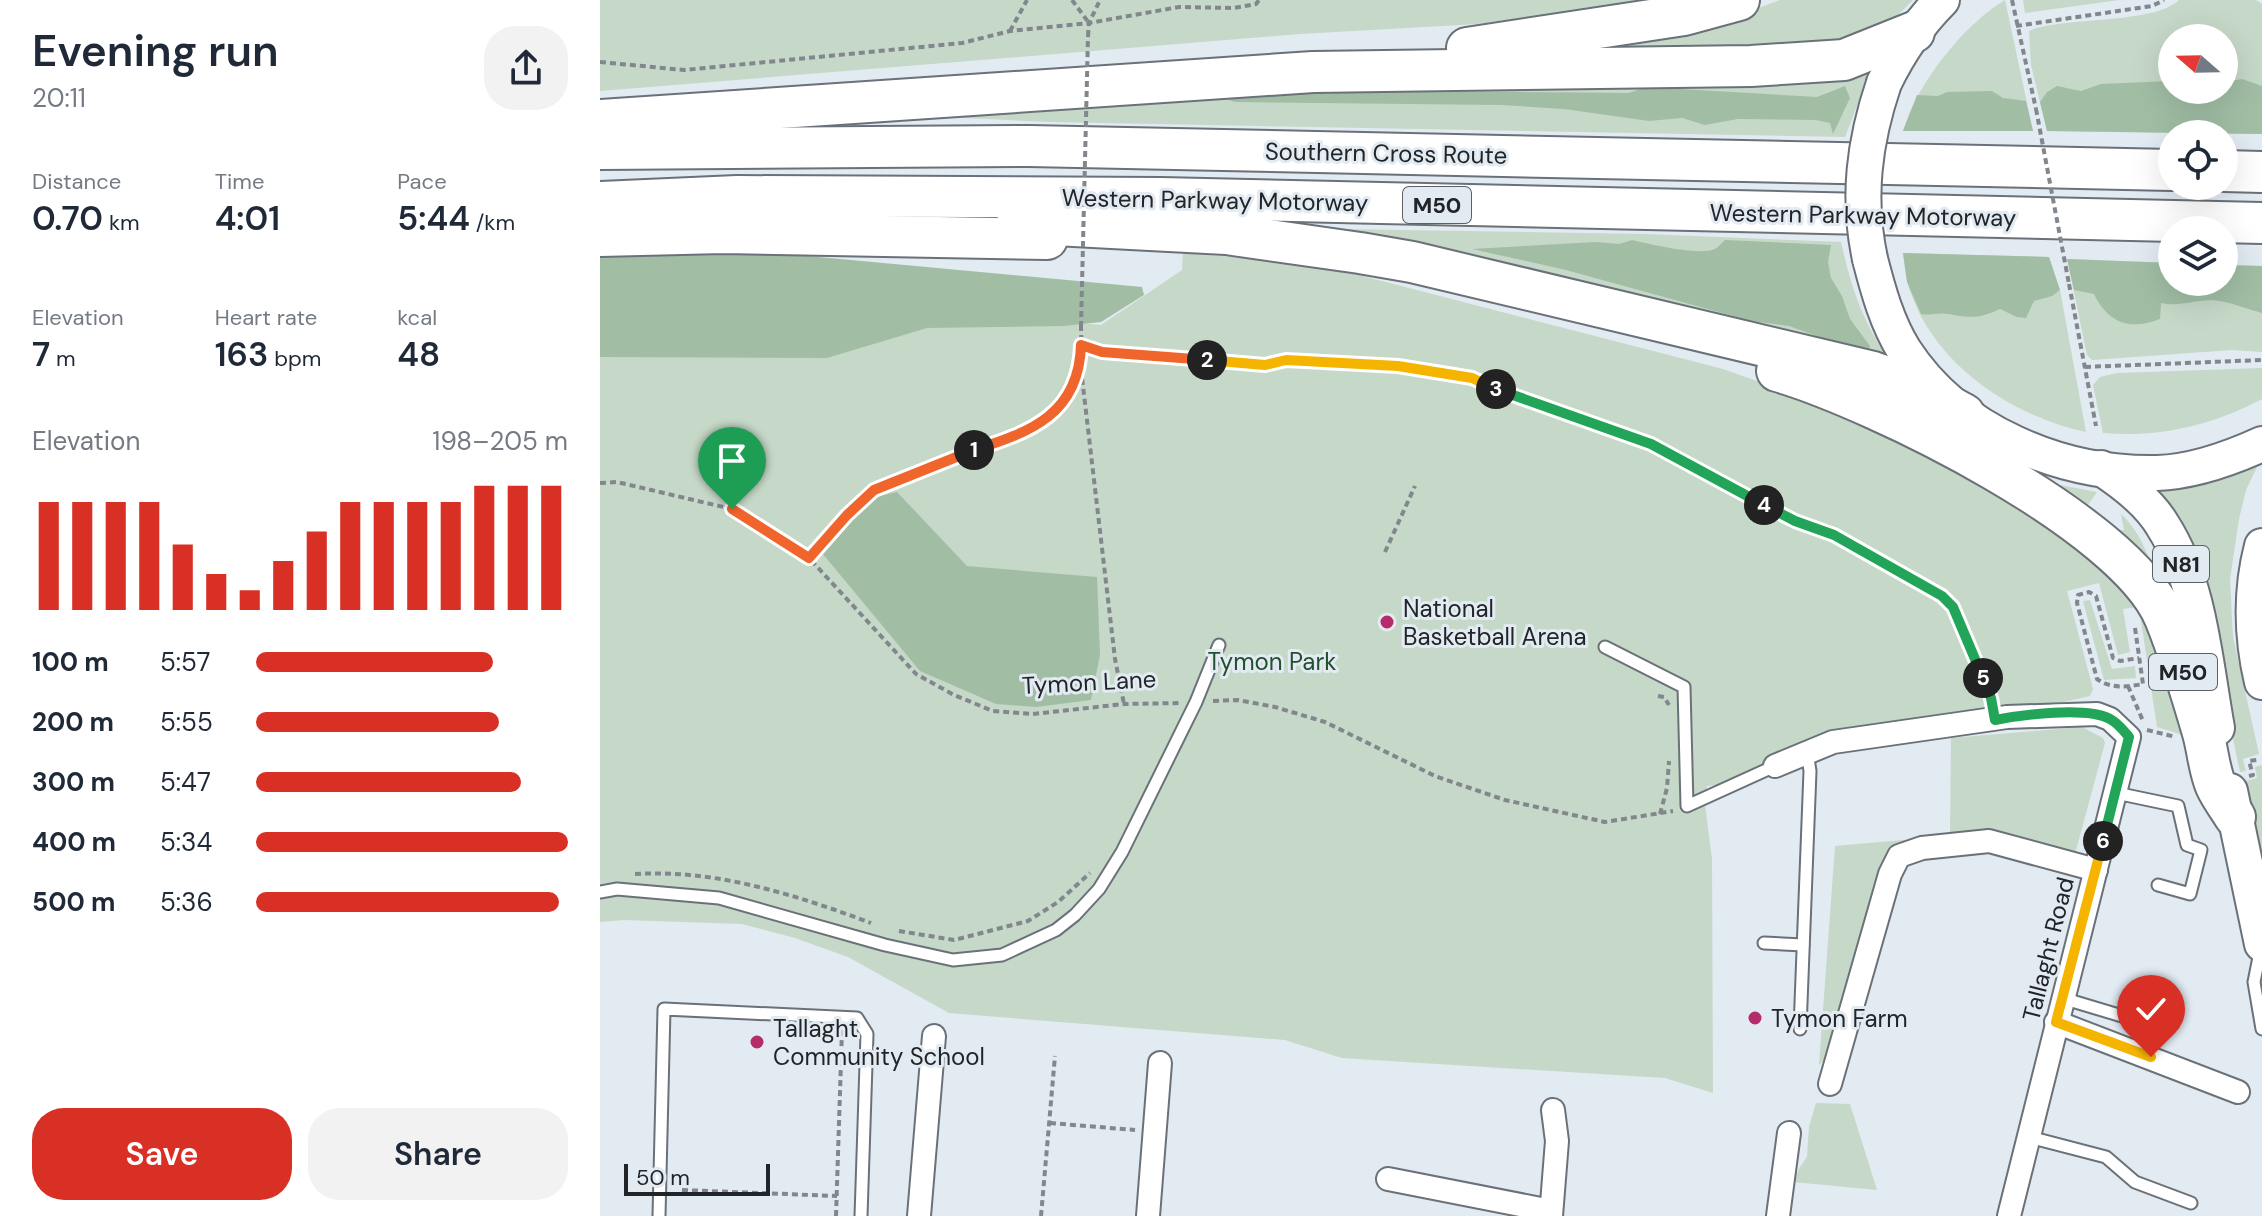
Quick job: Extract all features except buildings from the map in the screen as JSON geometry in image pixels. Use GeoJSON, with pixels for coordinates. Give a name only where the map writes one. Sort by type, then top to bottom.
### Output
{"type":"FeatureCollection","features":[{"type":"Feature","properties":{"kind":"highway"},"geometry":{"type":"LineString","coordinates":[[1313,72],[1684,15],[1739,0]]}},
{"type":"Feature","properties":{"kind":"highway"},"geometry":{"type":"LineString","coordinates":[[600,120],[1313,72],[1751,66],[1844,60],[1914,32]]}},
{"type":"Feature","properties":{"kind":"highway","name":"Southern Cross Route"},"geometry":{"type":"LineString","coordinates":[[600,149],[1044,147],[2158,170]]}},
{"type":"Feature","properties":{"kind":"highway"},"geometry":{"type":"LineString","coordinates":[[2238,171],[2262,172]]}},
{"type":"Feature","properties":{"kind":"highway","name":"Western Parkway Motorway"},"geometry":{"type":"LineString","coordinates":[[604,213],[737,196],[1161,198],[2262,223]]}},
{"type":"Feature","properties":{"kind":"highway","name":"M50"},"geometry":{"type":"LineString","coordinates":[[604,213],[918,218],[1198,232],[1307,245],[1412,262],[1873,372],[1912,386],[1964,414]]}},
{"type":"Feature","properties":{"kind":"highway","name":"M50"},"geometry":{"type":"LineString","coordinates":[[1568,300],[1656,335],[1796,377],[1915,427],[2061,512],[2102,543],[2136,576],[2164,615],[2202,729],[2215,783],[2235,817]]}},
{"type":"Feature","properties":{"kind":"main road","name":"N81"},"geometry":{"type":"LineString","coordinates":[[1942,0],[1914,32],[1884,83],[1872,118],[1864,170],[1863,211],[1870,259],[1878,291],[1902,347],[1929,382],[1964,414],[2029,450],[2068,462],[2158,473],[2226,461],[2262,444]]}},
{"type":"Feature","properties":{"kind":"main road","name":"N81"},"geometry":{"type":"LineString","coordinates":[[2101,468],[2148,507],[2163,526],[2183,571],[2198,625],[2262,944]]}},
{"type":"Feature","properties":{"kind":"main road"},"geometry":{"type":"LineString","coordinates":[[2262,546],[2252,625],[2262,682]]}},
{"type":"Feature","properties":{"kind":"street","name":"Tallaght Road"},"geometry":{"type":"LineString","coordinates":[[1807,752],[1833,742],[1951,724],[2079,713],[2097,714],[2110,719],[2129,737],[2009,1216]]}},
{"type":"Feature","properties":{"kind":"street"},"geometry":{"type":"LineString","coordinates":[[1775,766],[1807,752]]}},
{"type":"Feature","properties":{"kind":"street"},"geometry":{"type":"LineString","coordinates":[[1830,1084],[1890,874],[1899,856],[1922,848],[1989,841],[2096,870]]}},
{"type":"Feature","properties":{"kind":"street"},"geometry":{"type":"LineString","coordinates":[[2056,1022],[2238,1092]]}},
{"type":"Feature","properties":{"kind":"street"},"geometry":{"type":"LineString","coordinates":[[919,1216],[934,1036]]}},
{"type":"Feature","properties":{"kind":"street"},"geometry":{"type":"LineString","coordinates":[[1148,1216],[1160,1063]]}},
{"type":"Feature","properties":{"kind":"street"},"geometry":{"type":"LineString","coordinates":[[1388,1179],[1551,1214],[1557,1141],[1553,1110]]}},
{"type":"Feature","properties":{"kind":"street"},"geometry":{"type":"LineString","coordinates":[[1778,1216],[1789,1133]]}},
{"type":"Feature","properties":{"kind":"lane"},"geometry":{"type":"LineString","coordinates":[[600,892],[617,889],[719,898],[885,945],[953,960],[1002,955],[1056,930],[1099,889],[1122,852],[1196,702],[1219,645]]}},
{"type":"Feature","properties":{"kind":"lane"},"geometry":{"type":"LineString","coordinates":[[1605,647],[1684,687],[1687,806],[1775,766]]}},
{"type":"Feature","properties":{"kind":"lane"},"geometry":{"type":"LineString","coordinates":[[1800,1029],[1810,771],[1807,752]]}},
{"type":"Feature","properties":{"kind":"lane"},"geometry":{"type":"LineString","coordinates":[[2116,793],[2178,806],[2187,845],[2201,850],[2190,894],[2158,885]]}},
{"type":"Feature","properties":{"kind":"lane"},"geometry":{"type":"LineString","coordinates":[[1764,943],[1803,945]]}},
{"type":"Feature","properties":{"kind":"lane","name":"N81"},"geometry":{"type":"LineString","coordinates":[[2262,944],[2254,982],[2262,1029]]}},
{"type":"Feature","properties":{"kind":"lane"},"geometry":{"type":"LineString","coordinates":[[2062,998],[2142,1022]]}},
{"type":"Feature","properties":{"kind":"lane"},"geometry":{"type":"LineString","coordinates":[[659,1216],[664,1009],[857,1018],[867,1034],[861,1216]]}},
{"type":"Feature","properties":{"kind":"lane"},"geometry":{"type":"LineString","coordinates":[[2029,1137],[2106,1157],[2135,1182],[2191,1203]]}},
{"type":"Feature","properties":{"kind":"path"},"geometry":{"type":"LineString","coordinates":[[1010,31],[1027,0]]}},
{"type":"Feature","properties":{"kind":"path"},"geometry":{"type":"LineString","coordinates":[[1072,0],[1089,23]]}},
{"type":"Feature","properties":{"kind":"path"},"geometry":{"type":"LineString","coordinates":[[1100,0],[1089,23],[1088,36],[1081,366],[1115,659],[1124,704]]}},
{"type":"Feature","properties":{"kind":"path"},"geometry":{"type":"LineString","coordinates":[[600,62],[684,70],[962,43],[1010,31],[1089,23],[1179,7],[1234,8],[1256,4],[1259,0]]}},
{"type":"Feature","properties":{"kind":"path"},"geometry":{"type":"LineString","coordinates":[[2012,0],[2036,109],[2096,426]]}},
{"type":"Feature","properties":{"kind":"path"},"geometry":{"type":"LineString","coordinates":[[2016,26],[2152,6],[2164,0]]}},
{"type":"Feature","properties":{"kind":"path"},"geometry":{"type":"LineString","coordinates":[[1081,345],[1102,352],[1265,365],[1286,360],[1398,366],[1472,378],[1509,395],[1651,444],[1795,521],[1834,535],[1942,596],[1953,607],[1991,698],[1995,720]]}},
{"type":"Feature","properties":{"kind":"path"},"geometry":{"type":"LineString","coordinates":[[2085,367],[2262,360]]}},
{"type":"Feature","properties":{"kind":"path"},"geometry":{"type":"LineString","coordinates":[[809,558],[874,490],[919,470],[1026,432],[1046,421],[1064,403],[1081,366]]}},
{"type":"Feature","properties":{"kind":"path","name":"Tymon Lane"},"geometry":{"type":"LineString","coordinates":[[600,483],[617,482],[732,509],[809,558],[916,674],[954,695],[993,711],[1033,714],[1124,704],[1177,704]]}},
{"type":"Feature","properties":{"kind":"path"},"geometry":{"type":"LineString","coordinates":[[1385,552],[1415,486]]}},
{"type":"Feature","properties":{"kind":"path"},"geometry":{"type":"LineString","coordinates":[[2134,622],[2143,684],[2109,686],[2097,679],[2077,603],[2078,595],[2089,592],[2096,596],[2113,658],[2120,661],[2139,658]]}},
{"type":"Feature","properties":{"kind":"path"},"geometry":{"type":"LineString","coordinates":[[1658,696],[1664,697],[1670,706]]}},
{"type":"Feature","properties":{"kind":"path"},"geometry":{"type":"LineString","coordinates":[[1210,701],[1238,700],[1325,722],[1435,776],[1505,800],[1605,822],[1678,811],[1687,806]]}},
{"type":"Feature","properties":{"kind":"path"},"geometry":{"type":"LineString","coordinates":[[1660,814],[1667,788],[1669,759]]}},
{"type":"Feature","properties":{"kind":"path"},"geometry":{"type":"LineString","coordinates":[[2243,778],[2253,775],[2249,761],[2257,760]]}},
{"type":"Feature","properties":{"kind":"path"},"geometry":{"type":"LineString","coordinates":[[897,930],[954,940],[1028,921],[1058,902],[1096,867]]}},
{"type":"Feature","properties":{"kind":"path"},"geometry":{"type":"LineString","coordinates":[[624,874],[708,878],[798,896],[883,928]]}},
{"type":"Feature","properties":{"kind":"path"},"geometry":{"type":"LineString","coordinates":[[836,1216],[842,1029]]}},
{"type":"Feature","properties":{"kind":"path"},"geometry":{"type":"LineString","coordinates":[[1041,1216],[1055,1056]]}},
{"type":"Feature","properties":{"kind":"path"},"geometry":{"type":"LineString","coordinates":[[1050,1123],[1140,1131]]}},
{"type":"Feature","properties":{"kind":"path"},"geometry":{"type":"LineString","coordinates":[[682,1190],[837,1196]]}},
{"type":"Feature","properties":{"kind":"green space"},"geometry":{"type":"Polygon","coordinates":[[[600,0],[1656,0],[1477,24],[1300,34],[600,91],[600,0]]]}},
{"type":"Feature","properties":{"kind":"green space"},"geometry":{"type":"Polygon","coordinates":[[[1780,0],[1913,0],[1886,27],[1860,41],[1564,55],[1734,17],[1780,0]]]}},
{"type":"Feature","properties":{"kind":"green space"},"geometry":{"type":"Polygon","coordinates":[[[2005,0],[2033,131],[1903,131],[1919,94],[1944,57],[1974,24],[2005,0]]]}},
{"type":"Feature","properties":{"kind":"green space"},"geometry":{"type":"Polygon","coordinates":[[[2023,0],[2119,0],[2025,13],[2023,0]]]}},
{"type":"Feature","properties":{"kind":"green space"},"geometry":{"type":"Polygon","coordinates":[[[2179,0],[2256,0],[2262,4],[2262,134],[2238,134],[2238,120],[2158,120],[2158,133],[2047,131],[2031,65],[2029,31],[2063,23],[2149,13],[2179,0]]]}},
{"type":"Feature","properties":{"kind":"green space"},"geometry":{"type":"Polygon","coordinates":[[[1870,72],[1845,137],[1050,122],[900,115],[981,108],[1615,78],[1807,84],[1870,72]]]}},
{"type":"Feature","properties":{"kind":"green space"},"geometry":{"type":"Polygon","coordinates":[[[2238,80],[2262,86],[2262,134],[2238,134],[2238,120],[2158,120],[2158,133],[2047,131],[2040,102],[2047,92],[2057,86],[2081,91],[2101,84],[2158,82],[2158,104],[2238,104],[2238,80]]]}},
{"type":"Feature","properties":{"kind":"green space"},"geometry":{"type":"Polygon","coordinates":[[[1845,86],[1850,98],[1833,134],[1830,123],[1816,120],[1738,119],[1705,125],[1682,118],[1649,121],[1564,109],[1502,105],[1235,102],[1221,97],[1395,91],[1629,93],[1646,87],[1817,97],[1845,86]]]}},
{"type":"Feature","properties":{"kind":"green space"},"geometry":{"type":"Polygon","coordinates":[[[1992,91],[2003,98],[2026,101],[2033,131],[1903,131],[1917,95],[1992,91]]]}},
{"type":"Feature","properties":{"kind":"green space"},"geometry":{"type":"Polygon","coordinates":[[[1280,228],[1645,234],[1841,242],[1861,308],[1894,369],[1280,228]]]}},
{"type":"Feature","properties":{"kind":"green space"},"geometry":{"type":"Polygon","coordinates":[[[1632,240],[1697,251],[1715,249],[1725,240],[1831,245],[1828,262],[1831,278],[1842,296],[1850,319],[1870,346],[1867,354],[1789,326],[1751,321],[1566,270],[1472,249],[1595,242],[1619,244],[1632,240]]]}},
{"type":"Feature","properties":{"kind":"green space","name":"Tymon Park"},"geometry":{"type":"Polygon","coordinates":[[[1183,253],[1316,264],[1723,369],[1822,404],[1908,440],[2088,550],[2140,605],[2186,736],[2157,727],[2137,607],[2123,609],[2130,652],[2118,655],[2099,583],[2067,591],[2093,689],[2090,696],[2046,706],[1807,741],[1720,785],[1707,786],[1705,805],[1712,859],[1713,1093],[1665,1078],[1342,1058],[1285,1040],[949,1013],[848,957],[742,924],[600,922],[600,307],[904,307],[1101,325],[1182,270],[1183,253]]]}},
{"type":"Feature","properties":{"kind":"green space"},"geometry":{"type":"Polygon","coordinates":[[[1903,253],[2049,257],[2060,290],[2086,432],[2059,425],[2006,401],[1959,366],[1924,322],[1908,285],[1903,253]]]}},
{"type":"Feature","properties":{"kind":"green space"},"geometry":{"type":"Polygon","coordinates":[[[1903,253],[2049,257],[2060,290],[2052,296],[2034,301],[2026,318],[2000,309],[1974,317],[1921,314],[1907,282],[1903,253]]]}},
{"type":"Feature","properties":{"kind":"green space"},"geometry":{"type":"Polygon","coordinates":[[[600,255],[797,255],[1142,287],[1144,295],[1101,322],[1064,326],[927,328],[827,358],[600,357],[600,255]]]}},
{"type":"Feature","properties":{"kind":"green space"},"geometry":{"type":"Polygon","coordinates":[[[2067,259],[2158,262],[2158,296],[2238,296],[2238,265],[2262,266],[2262,352],[2232,350],[2092,360],[2087,355],[2067,259]]]}},
{"type":"Feature","properties":{"kind":"green space"},"geometry":{"type":"Polygon","coordinates":[[[2067,259],[2158,262],[2158,296],[2238,296],[2238,265],[2262,266],[2262,313],[2212,300],[2161,303],[2160,319],[2130,324],[2113,318],[2094,294],[2074,290],[2067,259]]]}},
{"type":"Feature","properties":{"kind":"green space"},"geometry":{"type":"Polygon","coordinates":[[[2262,368],[2262,399],[2224,416],[2165,431],[2103,433],[2093,385],[2100,377],[2117,373],[2262,368]]]}},
{"type":"Feature","properties":{"kind":"green space"},"geometry":{"type":"Polygon","coordinates":[[[2257,467],[2246,490],[2239,519],[2230,579],[2233,637],[2259,754],[2243,759],[2246,771],[2240,772],[2207,616],[2154,493],[2257,467]]]}},
{"type":"Feature","properties":{"kind":"green space"},"geometry":{"type":"Polygon","coordinates":[[[2055,484],[2097,492],[2085,509],[2105,533],[2124,530],[2121,514],[2129,522],[2141,540],[2161,591],[2048,498],[2055,484]]]}},
{"type":"Feature","properties":{"kind":"green space"},"geometry":{"type":"Polygon","coordinates":[[[897,492],[967,566],[1097,577],[1100,655],[1091,700],[1036,707],[996,704],[920,671],[822,553],[874,497],[897,492]]]}},
{"type":"Feature","properties":{"kind":"green space"},"geometry":{"type":"Polygon","coordinates":[[[2090,600],[2112,669],[2135,666],[2136,678],[2104,680],[2083,601],[2090,600]]]}},
{"type":"Feature","properties":{"kind":"green space"},"geometry":{"type":"Polygon","coordinates":[[[2082,727],[2103,738],[2105,743],[2075,854],[1950,835],[1951,738],[2082,727]]]}},
{"type":"Feature","properties":{"kind":"green space"},"geometry":{"type":"Polygon","coordinates":[[[2262,765],[2262,879],[2242,782],[2257,778],[2255,767],[2262,765]]]}},
{"type":"Feature","properties":{"kind":"green space"},"geometry":{"type":"Polygon","coordinates":[[[1937,837],[1894,847],[1881,863],[1829,1054],[1819,1065],[1835,846],[1937,837]]]}},
{"type":"Feature","properties":{"kind":"green space"},"geometry":{"type":"Polygon","coordinates":[[[1816,1103],[1850,1104],[1877,1190],[1793,1182],[1807,1157],[1809,1127],[1816,1103]]]}},
{"type":"Feature","properties":{"kind":"place","name":"National Basketball Arena"},"geometry":{"type":"Point","coordinates":[1387,622]}},
{"type":"Feature","properties":{"kind":"place","name":"Tymon Farm"},"geometry":{"type":"Point","coordinates":[1755,1018]}},
{"type":"Feature","properties":{"kind":"place","name":"Tallaght Community School"},"geometry":{"type":"Point","coordinates":[757,1042]}},
{"type":"Feature","properties":{"kind":"route"},"geometry":{"type":"LineString","coordinates":[[732,509],[809,558],[874,490],[919,470],[1026,432],[1046,421],[1064,403],[1081,366],[1081,345],[1102,352],[1265,365],[1286,360],[1398,366],[1472,378],[1509,395],[1651,444],[1795,521],[1834,535],[1942,596],[1953,607],[1991,698],[1995,720],[2097,714],[2120,726],[2129,737],[2056,1022],[2151,1057]]}}]}
